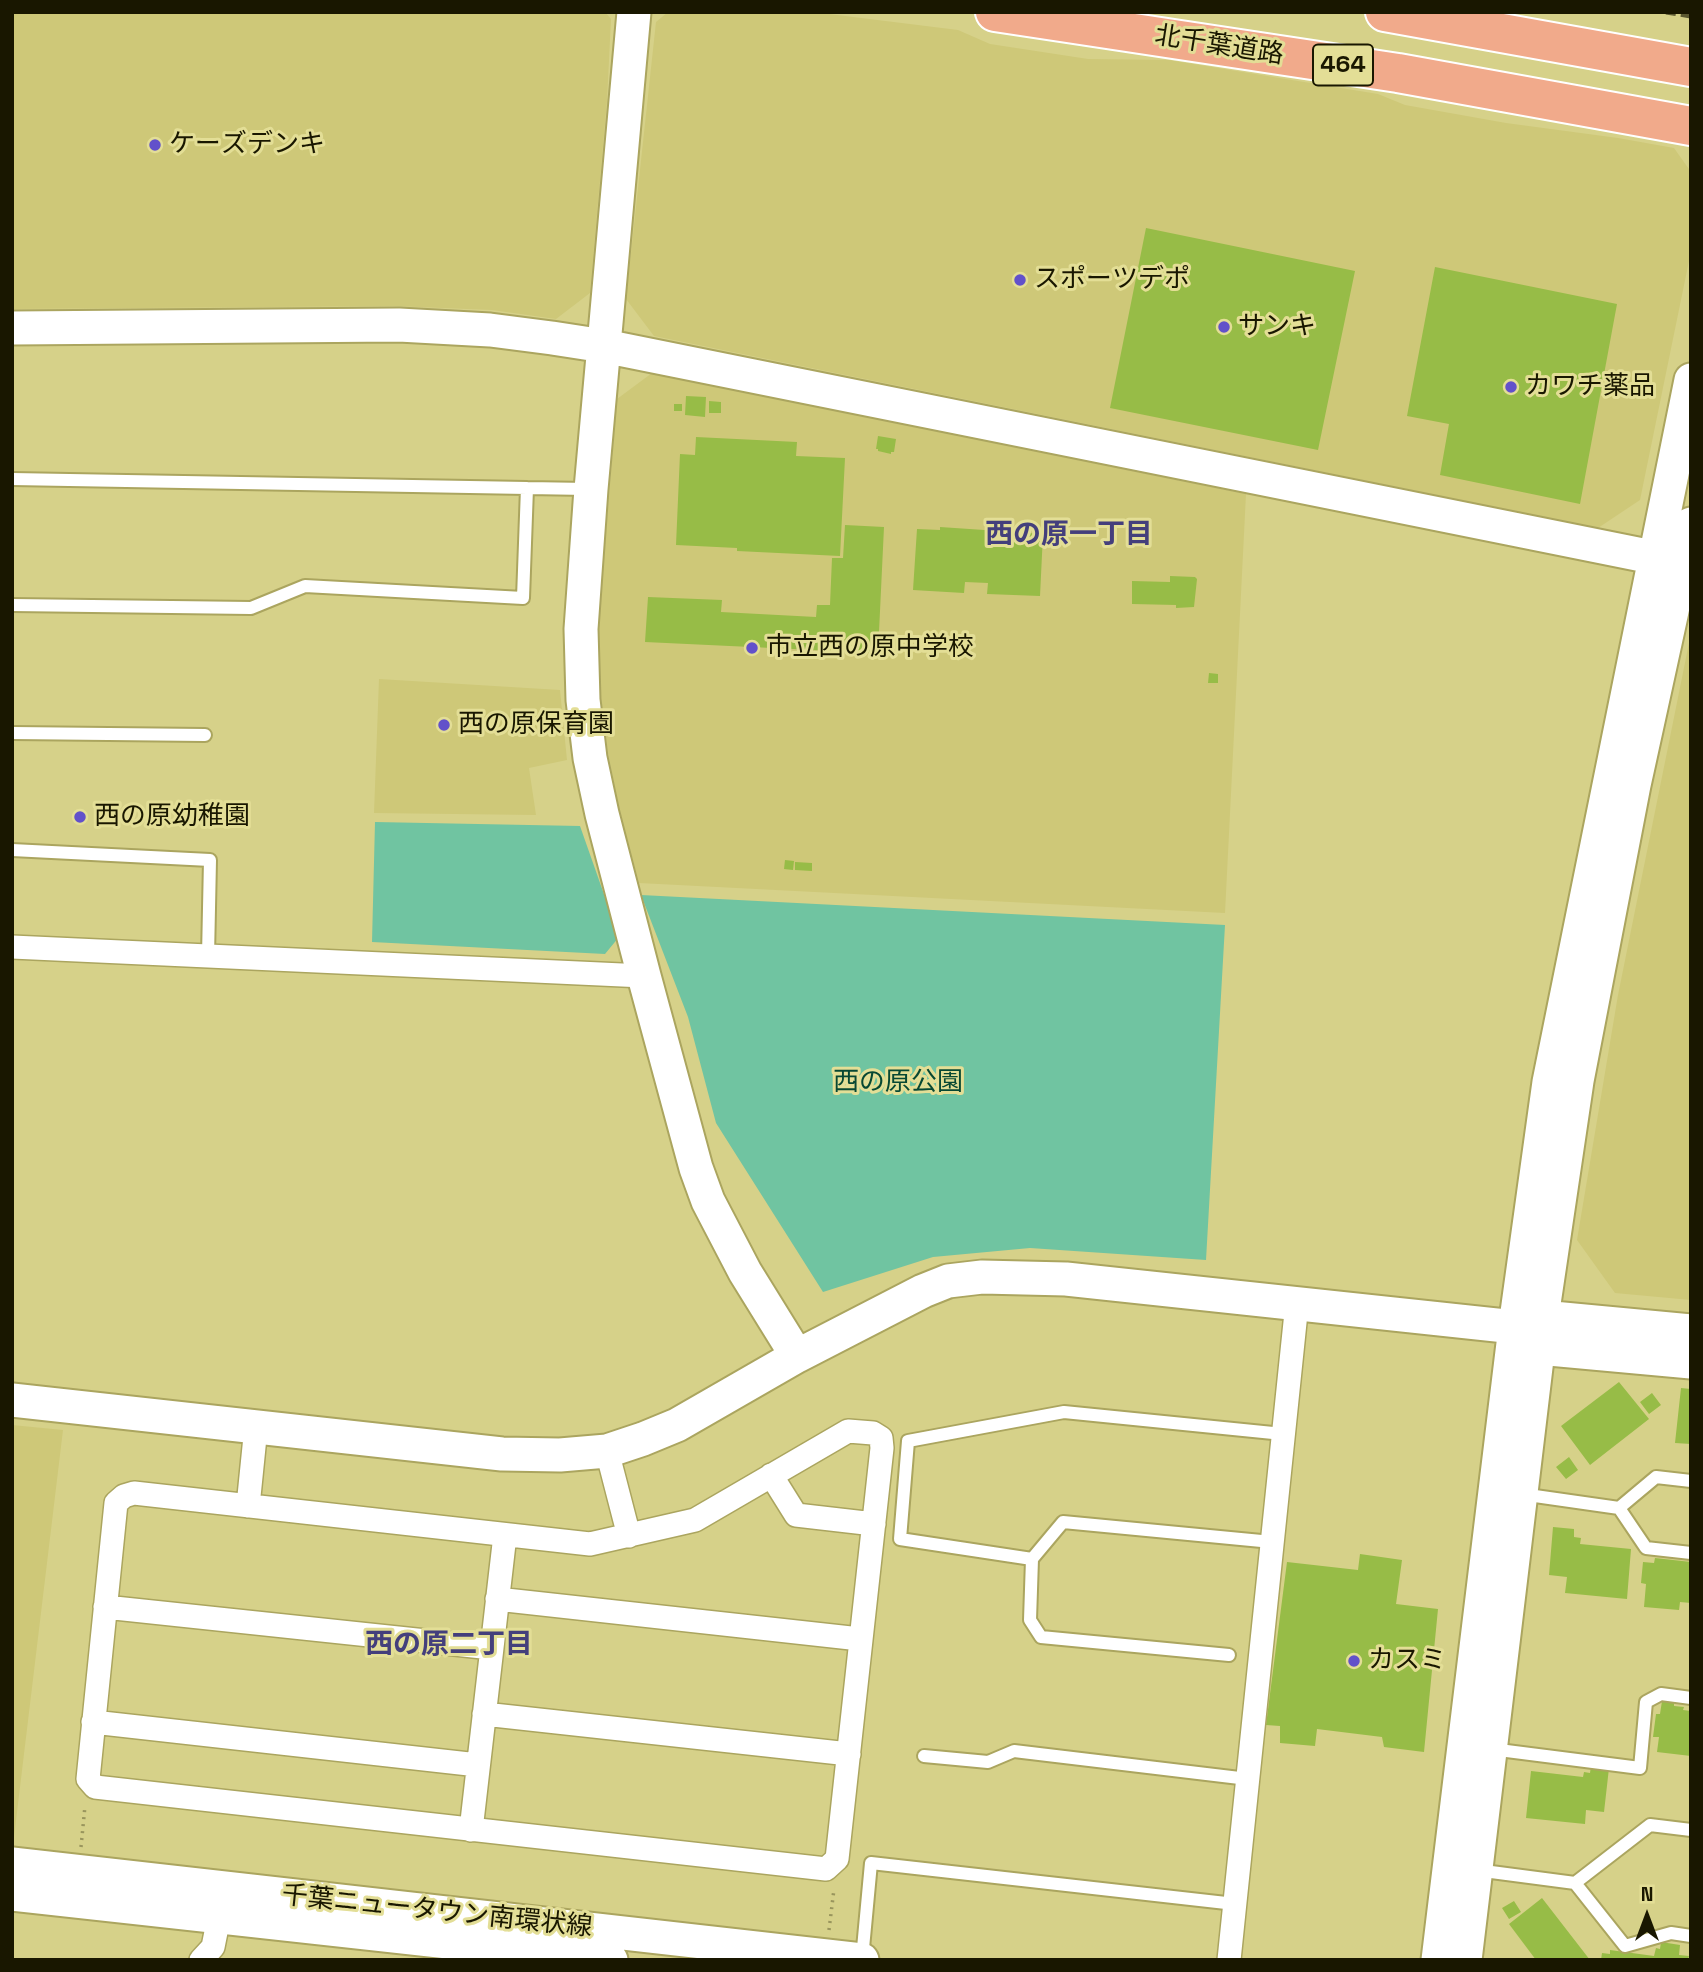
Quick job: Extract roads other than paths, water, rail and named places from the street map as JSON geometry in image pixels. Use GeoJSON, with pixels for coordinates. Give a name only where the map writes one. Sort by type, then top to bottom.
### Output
{"type":"FeatureCollection","features":[{"type":"Feature","properties":{"kind":"highway","name":"北千葉道路"},"geometry":{"type":"LineString","coordinates":[[995,12],[1398,73],[1691,126]]}},
{"type":"Feature","properties":{"kind":"highway","name":"464"},"geometry":{"type":"LineString","coordinates":[[1385,12],[1691,67]]}},
{"type":"Feature","properties":{"kind":"street"},"geometry":{"type":"LineString","coordinates":[[634,12],[581,629],[583,700],[590,758],[602,814],[696,1168],[708,1201],[745,1272],[797,1356]]}},
{"type":"Feature","properties":{"kind":"street"},"geometry":{"type":"LineString","coordinates":[[12,328],[399,325],[490,330],[604,346],[1669,561]]}},
{"type":"Feature","properties":{"kind":"street"},"geometry":{"type":"LineString","coordinates":[[1465,1960],[1521,1494],[1549,1082],[1622,715],[1669,561],[1691,380]]}},
{"type":"Feature","properties":{"kind":"street"},"geometry":{"type":"LineString","coordinates":[[1669,561],[1691,524]]}},
{"type":"Feature","properties":{"kind":"street"},"geometry":{"type":"LineString","coordinates":[[12,947],[644,976]]}},
{"type":"Feature","properties":{"kind":"street"},"geometry":{"type":"LineString","coordinates":[[12,1400],[502,1454],[560,1455],[607,1451],[677,1425],[797,1356],[923,1291],[948,1281],[982,1277],[1066,1279],[1532,1331],[1691,1362]]}},
{"type":"Feature","properties":{"kind":"street"},"geometry":{"type":"LineString","coordinates":[[1229,1960],[1297,1303]]}},
{"type":"Feature","properties":{"kind":"street"},"geometry":{"type":"LineString","coordinates":[[1532,1331],[1691,1331]]}},
{"type":"Feature","properties":{"kind":"street"},"geometry":{"type":"LineString","coordinates":[[1438,1960],[1532,1331]]}},
{"type":"Feature","properties":{"kind":"street"},"geometry":{"type":"LineString","coordinates":[[248,1506],[256,1427]]}},
{"type":"Feature","properties":{"kind":"street"},"geometry":{"type":"LineString","coordinates":[[848,1431],[873,1433],[881,1438],[881,1448],[837,1859],[826,1869],[95,1787],[88,1779],[116,1503],[124,1496],[134,1493],[248,1506],[590,1544],[695,1520],[848,1431]]}},
{"type":"Feature","properties":{"kind":"street"},"geometry":{"type":"LineString","coordinates":[[607,1451],[629,1535]]}},
{"type":"Feature","properties":{"kind":"street"},"geometry":{"type":"LineString","coordinates":[[771,1475],[796,1515],[874,1524]]}},
{"type":"Feature","properties":{"kind":"street"},"geometry":{"type":"LineString","coordinates":[[471,1830],[505,1535]]}},
{"type":"Feature","properties":{"kind":"street"},"geometry":{"type":"LineString","coordinates":[[497,1599],[860,1639]]}},
{"type":"Feature","properties":{"kind":"street"},"geometry":{"type":"LineString","coordinates":[[105,1607],[492,1648]]}},
{"type":"Feature","properties":{"kind":"street"},"geometry":{"type":"LineString","coordinates":[[484,1714],[849,1754]]}},
{"type":"Feature","properties":{"kind":"street"},"geometry":{"type":"LineString","coordinates":[[93,1722],[478,1765]]}},
{"type":"Feature","properties":{"kind":"street","name":"千葉ニュータウン南環状線"},"geometry":{"type":"LineString","coordinates":[[12,1864],[862,1960]]}},
{"type":"Feature","properties":{"kind":"street","name":"千葉ニュータウン南環状線"},"geometry":{"type":"LineString","coordinates":[[12,1894],[611,1960]]}},
{"type":"Feature","properties":{"kind":"street"},"geometry":{"type":"LineString","coordinates":[[201,1960],[213,1947],[219,1916]]}},
{"type":"Feature","properties":{"kind":"lane"},"geometry":{"type":"LineString","coordinates":[[12,479],[591,489]]}},
{"type":"Feature","properties":{"kind":"lane"},"geometry":{"type":"LineString","coordinates":[[12,605],[251,608],[305,586],[523,598],[527,488]]}},
{"type":"Feature","properties":{"kind":"lane"},"geometry":{"type":"LineString","coordinates":[[12,733],[205,735]]}},
{"type":"Feature","properties":{"kind":"lane"},"geometry":{"type":"LineString","coordinates":[[12,850],[210,860],[208,956]]}},
{"type":"Feature","properties":{"kind":"lane"},"geometry":{"type":"LineString","coordinates":[[1032,1559],[900,1539],[908,1441],[1065,1412],[1283,1434]]}},
{"type":"Feature","properties":{"kind":"lane"},"geometry":{"type":"LineString","coordinates":[[1619,1508],[1656,1477],[1691,1481]]}},
{"type":"Feature","properties":{"kind":"lane"},"geometry":{"type":"LineString","coordinates":[[1521,1494],[1619,1508],[1646,1548],[1691,1553]]}},
{"type":"Feature","properties":{"kind":"lane"},"geometry":{"type":"LineString","coordinates":[[1229,1655],[1041,1636],[1030,1620],[1032,1559],[1063,1522],[1272,1542]]}},
{"type":"Feature","properties":{"kind":"lane"},"geometry":{"type":"LineString","coordinates":[[1490,1749],[1640,1768],[1646,1702],[1661,1694],[1691,1698]]}},
{"type":"Feature","properties":{"kind":"lane"},"geometry":{"type":"LineString","coordinates":[[924,1756],[988,1762],[1014,1751],[1248,1779]]}},
{"type":"Feature","properties":{"kind":"lane"},"geometry":{"type":"LineString","coordinates":[[1575,1883],[1650,1825],[1691,1830]]}},
{"type":"Feature","properties":{"kind":"lane"},"geometry":{"type":"LineString","coordinates":[[862,1960],[871,1863],[1235,1904]]}},
{"type":"Feature","properties":{"kind":"lane"},"geometry":{"type":"LineString","coordinates":[[1476,1870],[1575,1883],[1625,1946],[1671,1933],[1691,1936]]}},
{"type":"Feature","properties":{"kind":"railway"},"geometry":{"type":"LineString","coordinates":[[1666,12],[1691,16]]}},
{"type":"Feature","properties":{"kind":"place","name":"ケーズデンキ"},"geometry":{"type":"Point","coordinates":[155,145]}},
{"type":"Feature","properties":{"kind":"place","name":"スポーツデポ"},"geometry":{"type":"Point","coordinates":[1020,280]}},
{"type":"Feature","properties":{"kind":"place","name":"サンキ"},"geometry":{"type":"Point","coordinates":[1224,327]}},
{"type":"Feature","properties":{"kind":"place","name":"カワチ薬品"},"geometry":{"type":"Point","coordinates":[1511,387]}},
{"type":"Feature","properties":{"kind":"place","name":"市立西の原中学校"},"geometry":{"type":"Point","coordinates":[752,648]}},
{"type":"Feature","properties":{"kind":"place","name":"西の原保育園"},"geometry":{"type":"Point","coordinates":[444,725]}},
{"type":"Feature","properties":{"kind":"place","name":"西の原幼稚園"},"geometry":{"type":"Point","coordinates":[80,817]}},
{"type":"Feature","properties":{"kind":"place","name":"カスミ"},"geometry":{"type":"Point","coordinates":[1354,1661]}},
{"type":"Feature","properties":{"kind":"district","name":"西の原一丁目"},"geometry":{"type":"Point","coordinates":[1069,535]}},
{"type":"Feature","properties":{"kind":"district","name":"西の原二丁目"},"geometry":{"type":"Point","coordinates":[449,1645]}},
{"type":"Feature","properties":{"kind":"park label","name":"西の原公園"},"geometry":{"type":"Point","coordinates":[898,1083]}}]}
